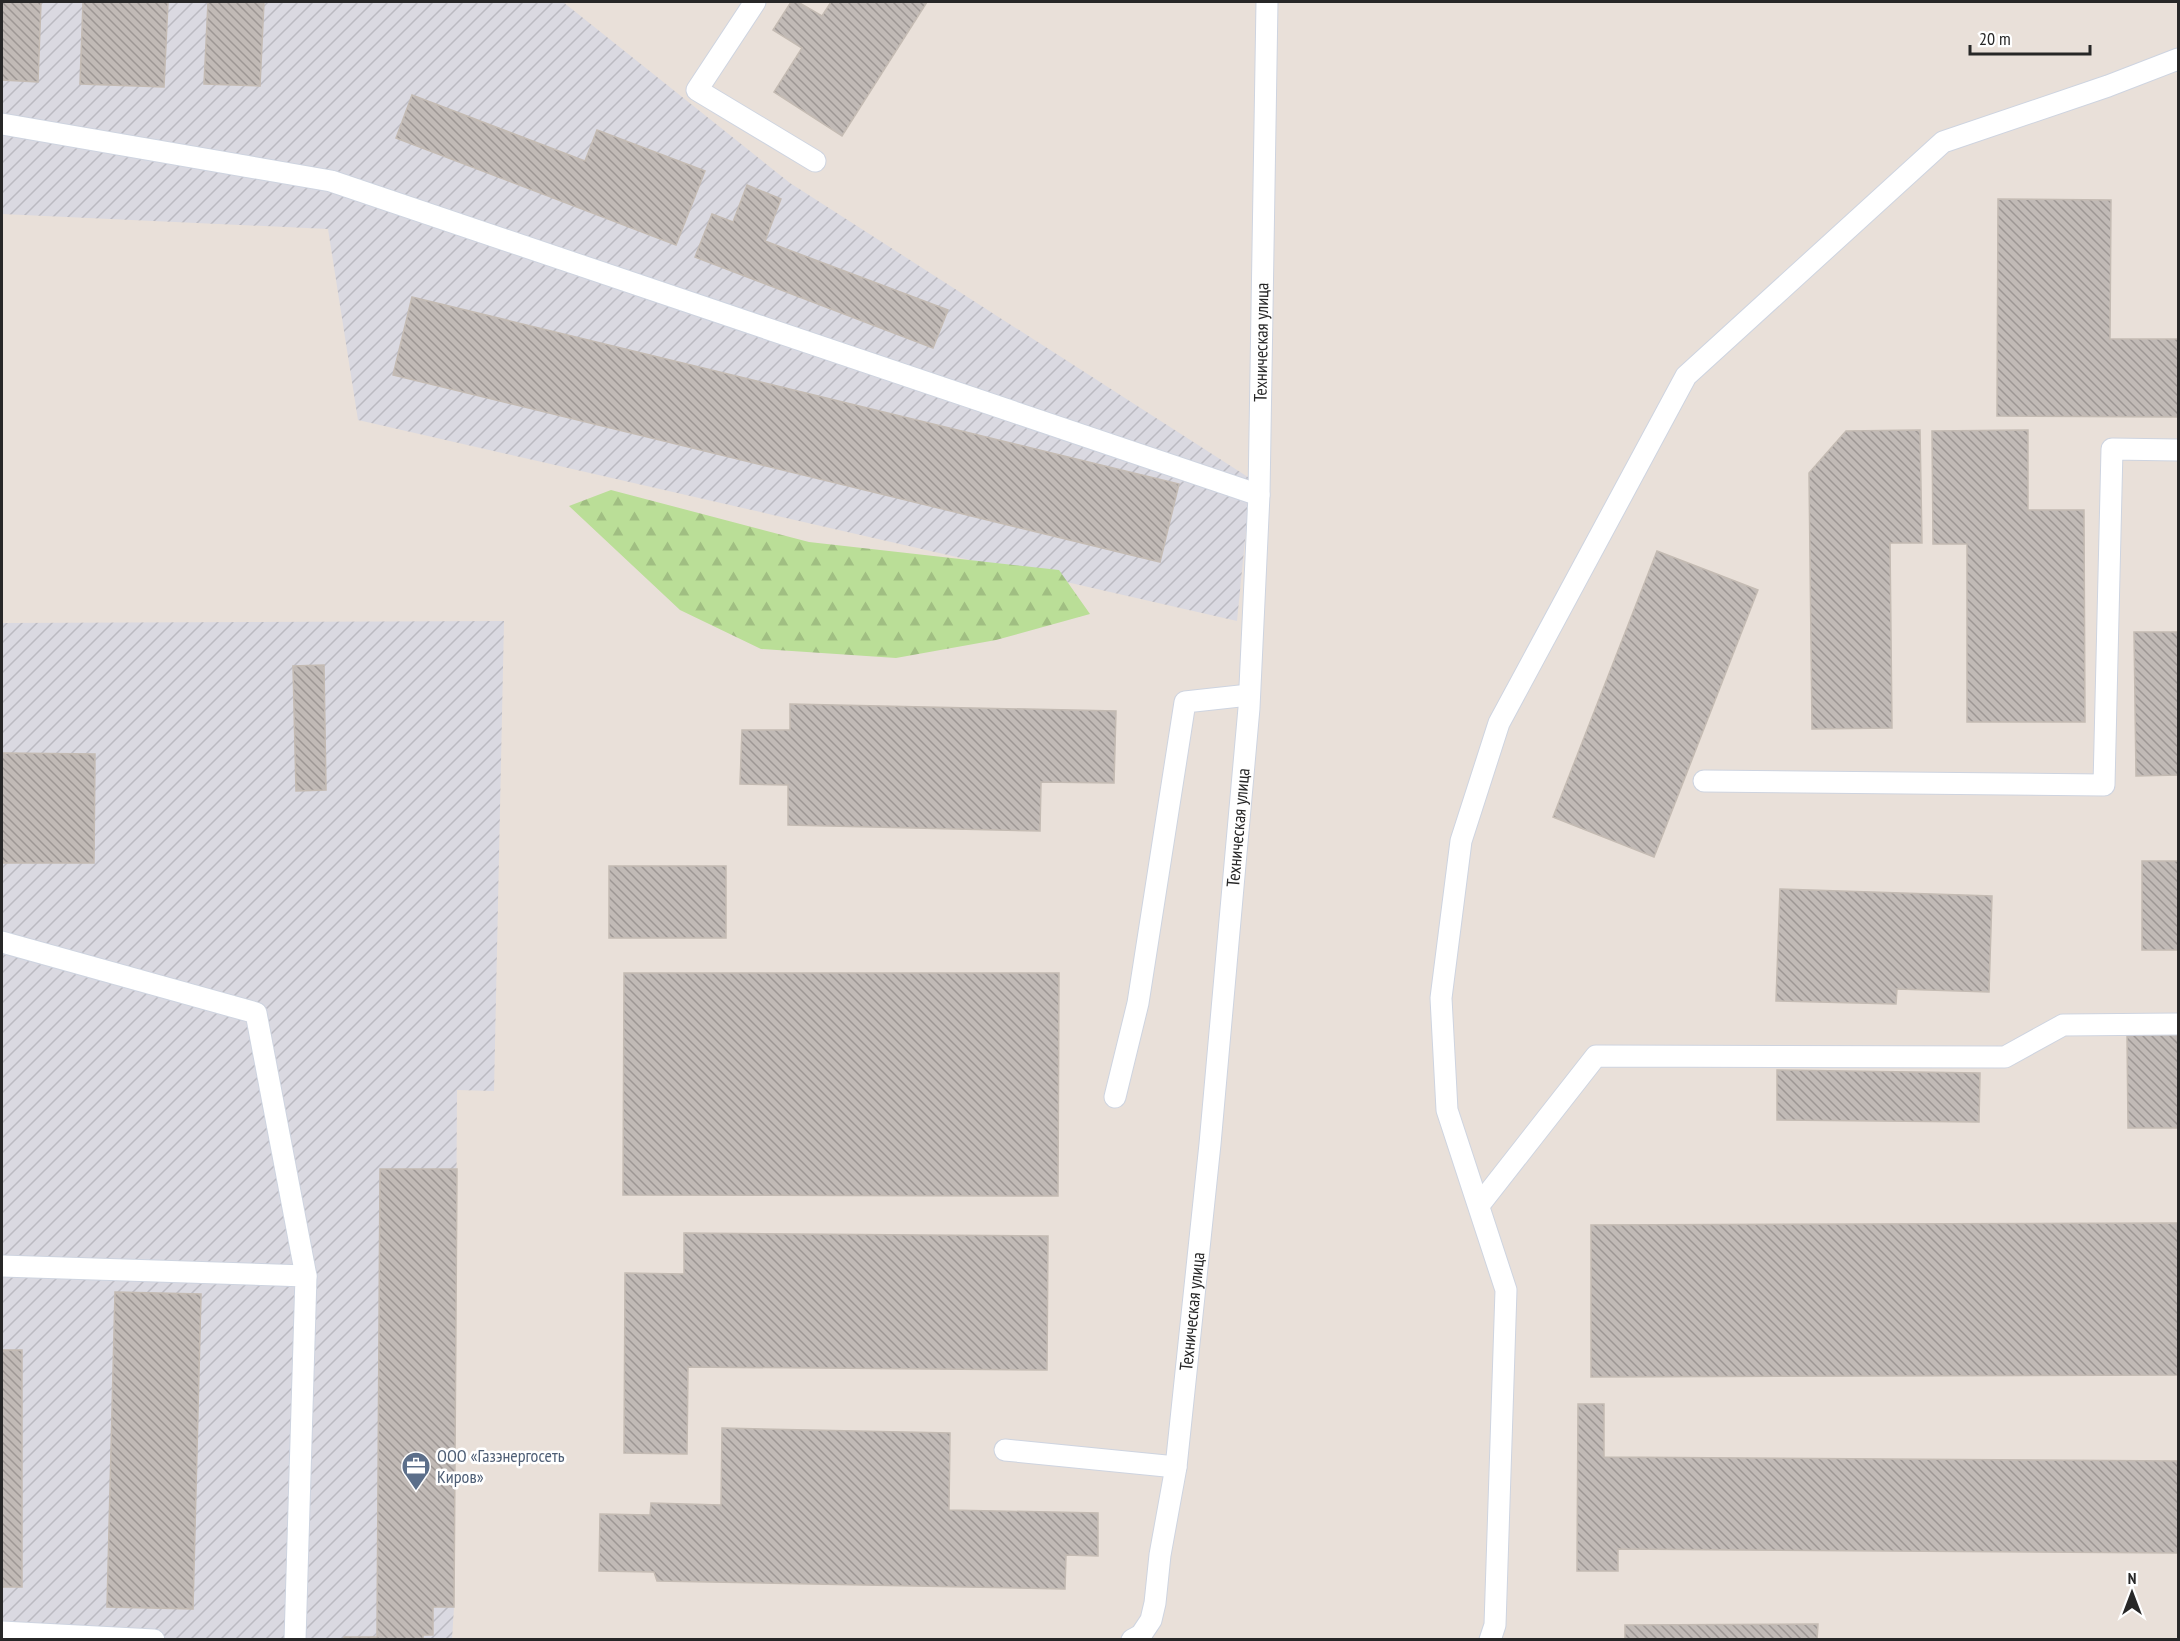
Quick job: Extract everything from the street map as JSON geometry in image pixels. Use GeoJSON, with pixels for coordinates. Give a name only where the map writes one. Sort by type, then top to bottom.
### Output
{"type":"FeatureCollection","features":[{"type":"Feature","properties":{"kind":"lane"},"geometry":{"type":"LineString","coordinates":[[755,2],[698,90],[815,162]]}},
{"type":"Feature","properties":{"kind":"lane","name":"Техническая улица"},"geometry":{"type":"LineString","coordinates":[[1132,1640],[1142,1635],[1151,1620],[1176,1467],[1210,1144],[1249,695],[1259,495],[1268,2]]}},
{"type":"Feature","properties":{"kind":"lane"},"geometry":{"type":"LineString","coordinates":[[1490,1640],[1495,1625],[1506,1290],[1480,1204],[1447,1110],[1441,998],[1461,841],[1499,723],[1686,376],[1943,141],[2108,86],[2178,59]]}},
{"type":"Feature","properties":{"kind":"lane"},"geometry":{"type":"LineString","coordinates":[[2,124],[331,182],[1259,495]]}},
{"type":"Feature","properties":{"kind":"lane"},"geometry":{"type":"LineString","coordinates":[[1704,781],[2104,785],[2112,449],[2178,450]]}},
{"type":"Feature","properties":{"kind":"lane"},"geometry":{"type":"LineString","coordinates":[[1115,1097],[1138,1003],[1185,702],[1249,695]]}},
{"type":"Feature","properties":{"kind":"lane"},"geometry":{"type":"LineString","coordinates":[[2,942],[256,1013],[306,1276],[296,1640]]}},
{"type":"Feature","properties":{"kind":"lane"},"geometry":{"type":"LineString","coordinates":[[1480,1204],[1596,1056],[2005,1057],[2064,1025],[2178,1024]]}},
{"type":"Feature","properties":{"kind":"lane"},"geometry":{"type":"LineString","coordinates":[[2,1266],[306,1276]]}},
{"type":"Feature","properties":{"kind":"lane"},"geometry":{"type":"LineString","coordinates":[[1005,1450],[1176,1467]]}},
{"type":"Feature","properties":{"kind":"lane"},"geometry":{"type":"LineString","coordinates":[[2,1632],[154,1640]]}},
{"type":"Feature","properties":{"kind":"shaded area"},"geometry":{"type":"Polygon","coordinates":[[[2,2],[563,2],[790,183],[1251,479],[1237,621],[358,420],[328,229],[2,214],[2,2]]]}},
{"type":"Feature","properties":{"kind":"shaded area"},"geometry":{"type":"Polygon","coordinates":[[[504,621],[494,1091],[457,1090],[452,1639],[2,1639],[2,623],[504,621]]]}},
{"type":"Feature","properties":{"kind":"green space"},"geometry":{"type":"Polygon","coordinates":[[[611,490],[809,542],[1059,570],[1090,614],[996,640],[896,658],[761,649],[680,610],[569,506],[611,490]]]}},
{"type":"Feature","properties":{"kind":"building"},"geometry":{"type":"Polygon","coordinates":[[[2,2],[41,2],[38,82],[2,80],[2,2]]]}},
{"type":"Feature","properties":{"kind":"building"},"geometry":{"type":"Polygon","coordinates":[[[83,2],[168,2],[164,87],[80,84],[83,2]]]}},
{"type":"Feature","properties":{"kind":"building"},"geometry":{"type":"Polygon","coordinates":[[[208,2],[264,2],[260,86],[204,84],[208,2]]]}},
{"type":"Feature","properties":{"kind":"building"},"geometry":{"type":"Polygon","coordinates":[[[791,2],[798,2],[822,16],[831,2],[927,2],[842,136],[774,92],[802,48],[773,30],[791,2]]]}},
{"type":"Feature","properties":{"kind":"building"},"geometry":{"type":"Polygon","coordinates":[[[412,95],[585,161],[597,130],[705,171],[676,245],[396,138],[412,95]]]}},
{"type":"Feature","properties":{"kind":"building"},"geometry":{"type":"Polygon","coordinates":[[[747,185],[781,199],[765,241],[948,310],[933,348],[695,257],[712,214],[733,222],[747,185]]]}},
{"type":"Feature","properties":{"kind":"building"},"geometry":{"type":"Polygon","coordinates":[[[1998,199],[2111,200],[2110,339],[2178,339],[2178,417],[1997,416],[1998,199]]]}},
{"type":"Feature","properties":{"kind":"building"},"geometry":{"type":"Polygon","coordinates":[[[412,297],[1179,484],[1160,562],[393,375],[412,297]]]}},
{"type":"Feature","properties":{"kind":"building"},"geometry":{"type":"Polygon","coordinates":[[[1920,430],[1922,543],[1890,543],[1892,728],[1812,729],[1809,473],[1846,431],[1920,430]]]}},
{"type":"Feature","properties":{"kind":"building"},"geometry":{"type":"Polygon","coordinates":[[[2028,430],[2028,510],[2084,510],[2085,722],[1967,722],[1967,544],[1933,544],[1932,431],[2028,430]]]}},
{"type":"Feature","properties":{"kind":"building"},"geometry":{"type":"Polygon","coordinates":[[[1657,551],[1758,590],[1654,857],[1553,817],[1657,551]]]}},
{"type":"Feature","properties":{"kind":"building"},"geometry":{"type":"Polygon","coordinates":[[[2134,632],[2178,632],[2178,775],[2136,776],[2134,632]]]}},
{"type":"Feature","properties":{"kind":"building"},"geometry":{"type":"Polygon","coordinates":[[[324,665],[326,790],[296,791],[293,666],[324,665]]]}},
{"type":"Feature","properties":{"kind":"building"},"geometry":{"type":"Polygon","coordinates":[[[790,704],[1116,711],[1114,783],[1041,782],[1040,831],[788,825],[788,785],[740,784],[742,730],[790,730],[790,704]]]}},
{"type":"Feature","properties":{"kind":"building"},"geometry":{"type":"Polygon","coordinates":[[[2,753],[95,754],[94,863],[2,863],[2,753]]]}},
{"type":"Feature","properties":{"kind":"building"},"geometry":{"type":"Polygon","coordinates":[[[2142,861],[2178,861],[2178,950],[2142,950],[2142,861]]]}},
{"type":"Feature","properties":{"kind":"building"},"geometry":{"type":"Polygon","coordinates":[[[609,866],[726,866],[726,938],[609,938],[609,866]]]}},
{"type":"Feature","properties":{"kind":"building"},"geometry":{"type":"Polygon","coordinates":[[[1780,889],[1992,896],[1989,992],[1897,989],[1896,1004],[1776,1001],[1780,889]]]}},
{"type":"Feature","properties":{"kind":"building"},"geometry":{"type":"Polygon","coordinates":[[[624,973],[1059,973],[1058,1196],[623,1195],[624,973]]]}},
{"type":"Feature","properties":{"kind":"building"},"geometry":{"type":"Polygon","coordinates":[[[2127,1035],[2178,1035],[2178,1128],[2128,1128],[2127,1035]]]}},
{"type":"Feature","properties":{"kind":"building"},"geometry":{"type":"Polygon","coordinates":[[[1777,1070],[1980,1073],[1979,1122],[1777,1120],[1777,1070]]]}},
{"type":"Feature","properties":{"kind":"building"},"geometry":{"type":"Polygon","coordinates":[[[380,1169],[457,1169],[454,1607],[433,1607],[433,1635],[423,1635],[423,1640],[344,1640],[344,1637],[377,1637],[380,1169]]]}},
{"type":"Feature","properties":{"kind":"building"},"geometry":{"type":"Polygon","coordinates":[[[2178,1223],[2178,1375],[1591,1377],[1591,1225],[2178,1223]]]}},
{"type":"Feature","properties":{"kind":"building"},"geometry":{"type":"Polygon","coordinates":[[[684,1233],[1048,1236],[1047,1370],[688,1367],[687,1454],[624,1453],[625,1273],[684,1274],[684,1233]]]}},
{"type":"Feature","properties":{"kind":"building"},"geometry":{"type":"Polygon","coordinates":[[[115,1292],[201,1294],[193,1609],[107,1607],[115,1292]]]}},
{"type":"Feature","properties":{"kind":"building"},"geometry":{"type":"Polygon","coordinates":[[[2,1350],[22,1350],[22,1587],[2,1587],[2,1350]]]}},
{"type":"Feature","properties":{"kind":"building"},"geometry":{"type":"Polygon","coordinates":[[[1578,1404],[1604,1404],[1604,1457],[2178,1461],[2178,1553],[1618,1549],[1618,1571],[1577,1571],[1578,1404]]]}},
{"type":"Feature","properties":{"kind":"building"},"geometry":{"type":"Polygon","coordinates":[[[722,1428],[950,1433],[949,1510],[1098,1513],[1098,1556],[1066,1555],[1065,1589],[657,1581],[654,1572],[599,1571],[600,1514],[650,1515],[651,1503],[721,1505],[722,1428]]]}},
{"type":"Feature","properties":{"kind":"building"},"geometry":{"type":"Polygon","coordinates":[[[1818,1624],[1817,1640],[1625,1640],[1625,1625],[1818,1624]]]}},
{"type":"Feature","properties":{"kind":"place","name":"ООО «Газэнергосеть Киров»"},"geometry":{"type":"Point","coordinates":[416,1492]}}]}
